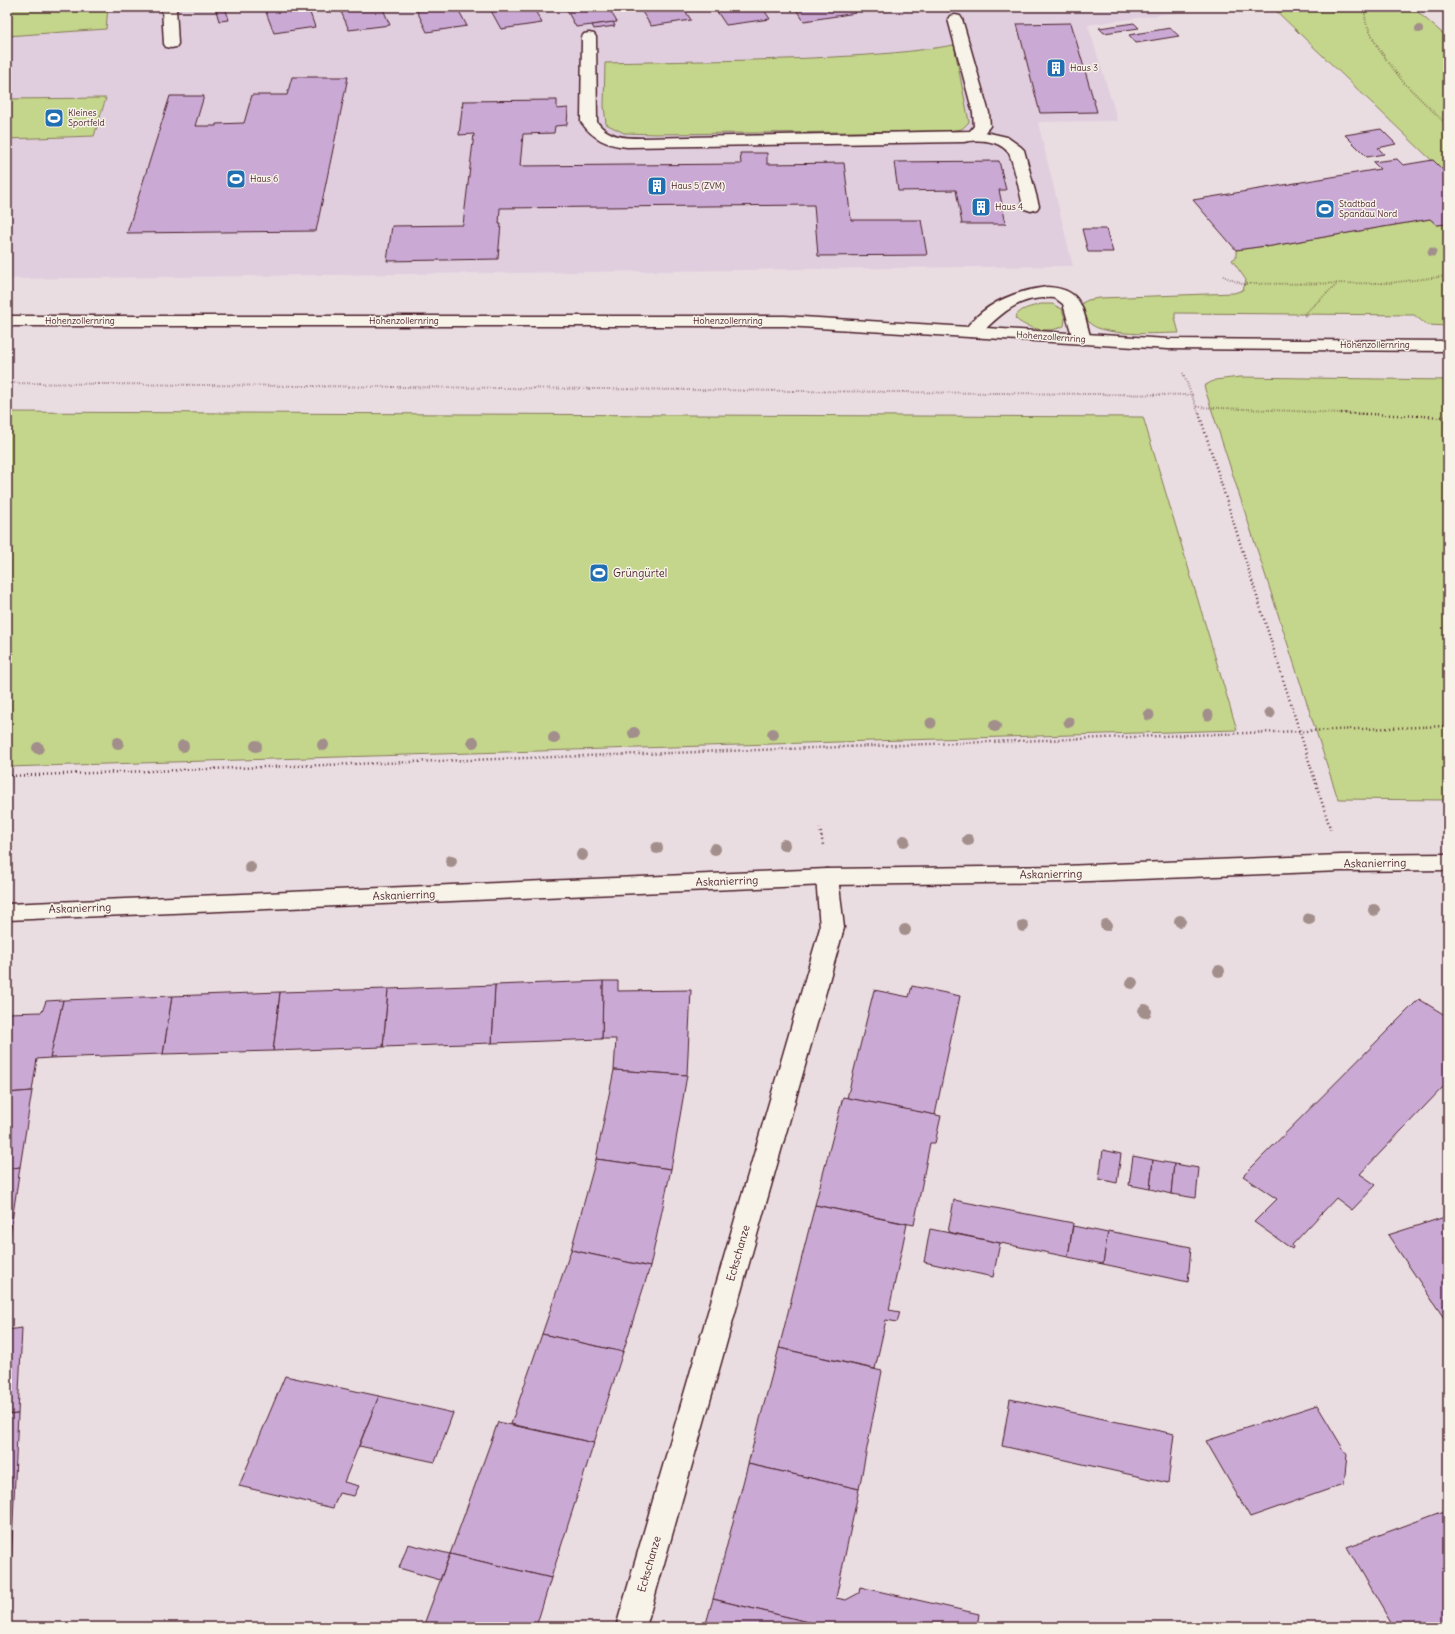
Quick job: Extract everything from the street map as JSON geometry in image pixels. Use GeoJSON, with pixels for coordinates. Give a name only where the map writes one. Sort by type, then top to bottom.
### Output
{"type":"FeatureCollection","features":[{"type":"Feature","properties":{"kind":"street"},"geometry":{"type":"LineString","coordinates":[[168,7],[171,44]]}},
{"type":"Feature","properties":{"kind":"street"},"geometry":{"type":"LineString","coordinates":[[955,19],[981,113],[982,126],[975,135]]}},
{"type":"Feature","properties":{"kind":"street"},"geometry":{"type":"LineString","coordinates":[[590,37],[589,122],[597,134],[616,142],[652,143],[964,138],[975,135],[1002,140],[1016,150],[1031,206]]}},
{"type":"Feature","properties":{"kind":"street"},"geometry":{"type":"LineString","coordinates":[[972,332],[1002,305],[1028,295],[1052,292],[1061,294],[1070,301],[1082,339]]}},
{"type":"Feature","properties":{"kind":"street","name":"Hohenzollernring"},"geometry":{"type":"LineString","coordinates":[[7,322],[785,321],[1168,344],[1448,346]]}},
{"type":"Feature","properties":{"kind":"street","name":"Askanierring"},"geometry":{"type":"LineString","coordinates":[[7,912],[827,877],[1064,874],[1341,863],[1448,862]]}},
{"type":"Feature","properties":{"kind":"street","name":"Eckschanze"},"geometry":{"type":"LineString","coordinates":[[632,1627],[832,928],[827,877]]}},
{"type":"Feature","properties":{"kind":"path"},"geometry":{"type":"LineString","coordinates":[[1364,7],[1366,23],[1378,48],[1404,83],[1448,126]]}},
{"type":"Feature","properties":{"kind":"path"},"geometry":{"type":"LineString","coordinates":[[1223,276],[1242,284],[1337,284],[1388,283],[1448,276]]}},
{"type":"Feature","properties":{"kind":"path"},"geometry":{"type":"LineString","coordinates":[[1312,345],[1304,314],[1337,284]]}},
{"type":"Feature","properties":{"kind":"path"},"geometry":{"type":"LineString","coordinates":[[1168,344],[1193,395],[1301,732],[1341,863]]}},
{"type":"Feature","properties":{"kind":"path"},"geometry":{"type":"LineString","coordinates":[[7,383],[1193,395]]}},
{"type":"Feature","properties":{"kind":"path"},"geometry":{"type":"LineString","coordinates":[[1197,407],[1448,417]]}},
{"type":"Feature","properties":{"kind":"path"},"geometry":{"type":"LineString","coordinates":[[7,776],[1448,726]]}},
{"type":"Feature","properties":{"kind":"shaded area"},"geometry":{"type":"Polygon","coordinates":[[[7,7],[1215,7],[1088,25],[1118,121],[1038,122],[1073,266],[7,279],[7,7]]]}},
{"type":"Feature","properties":{"kind":"green space"},"geometry":{"type":"Polygon","coordinates":[[[7,7],[108,7],[106,29],[7,36],[7,7]]]}},
{"type":"Feature","properties":{"kind":"green space"},"geometry":{"type":"Polygon","coordinates":[[[1272,7],[1412,7],[1448,38],[1448,175],[1426,155],[1272,7]]]}},
{"type":"Feature","properties":{"kind":"green space"},"geometry":{"type":"Polygon","coordinates":[[[954,45],[969,122],[962,129],[948,131],[655,134],[624,133],[606,124],[604,106],[605,63],[833,57],[894,53],[954,45]]]}},
{"type":"Feature","properties":{"kind":"green space","name":"Kleines Sportfeld"},"geometry":{"type":"Polygon","coordinates":[[[106,98],[94,136],[7,139],[7,99],[106,98]]]}},
{"type":"Feature","properties":{"kind":"green space"},"geometry":{"type":"Polygon","coordinates":[[[1430,219],[1437,225],[1448,224],[1448,326],[1427,325],[1414,315],[1175,313],[1179,333],[1145,334],[1104,330],[1094,326],[1088,321],[1082,303],[1099,298],[1234,293],[1243,290],[1246,280],[1232,260],[1236,257],[1236,250],[1266,247],[1430,219]]]}},
{"type":"Feature","properties":{"kind":"green space"},"geometry":{"type":"Polygon","coordinates":[[[1041,304],[1052,304],[1062,309],[1065,319],[1064,326],[1052,330],[1038,329],[1025,325],[1015,318],[1019,312],[1041,304]]]}},
{"type":"Feature","properties":{"kind":"green space"},"geometry":{"type":"Polygon","coordinates":[[[1240,377],[1448,380],[1448,800],[1338,799],[1204,386],[1215,380],[1240,377]]]}},
{"type":"Feature","properties":{"kind":"green space","name":"Grüngürtel"},"geometry":{"type":"Polygon","coordinates":[[[7,412],[1143,417],[1237,730],[7,767],[7,412]]]}},
{"type":"Feature","properties":{"kind":"building"},"geometry":{"type":"Polygon","coordinates":[[[215,7],[225,7],[229,20],[219,21],[215,7]]]}},
{"type":"Feature","properties":{"kind":"building"},"geometry":{"type":"Polygon","coordinates":[[[264,7],[308,7],[315,27],[274,33],[264,7]]]}},
{"type":"Feature","properties":{"kind":"building"},"geometry":{"type":"Polygon","coordinates":[[[339,7],[382,7],[390,25],[349,30],[339,7]]]}},
{"type":"Feature","properties":{"kind":"building"},"geometry":{"type":"Polygon","coordinates":[[[415,7],[457,7],[467,26],[427,32],[415,7]]]}},
{"type":"Feature","properties":{"kind":"building"},"geometry":{"type":"Polygon","coordinates":[[[489,7],[533,7],[542,23],[501,29],[489,7]]]}},
{"type":"Feature","properties":{"kind":"building"},"geometry":{"type":"Polygon","coordinates":[[[565,7],[608,7],[617,22],[576,27],[565,7]]]}},
{"type":"Feature","properties":{"kind":"building"},"geometry":{"type":"Polygon","coordinates":[[[639,7],[683,7],[691,20],[651,26],[639,7]]]}},
{"type":"Feature","properties":{"kind":"building"},"geometry":{"type":"Polygon","coordinates":[[[714,7],[762,7],[770,19],[726,25],[714,7]]]}},
{"type":"Feature","properties":{"kind":"building"},"geometry":{"type":"Polygon","coordinates":[[[794,7],[851,7],[856,13],[804,21],[794,7]]]}},
{"type":"Feature","properties":{"kind":"building"},"geometry":{"type":"Polygon","coordinates":[[[613,22],[615,26],[594,29],[592,25],[613,22]]]}},
{"type":"Feature","properties":{"kind":"building","name":"Haus 3"},"geometry":{"type":"Polygon","coordinates":[[[1071,23],[1097,112],[1040,113],[1017,24],[1071,23]]]}},
{"type":"Feature","properties":{"kind":"building"},"geometry":{"type":"Polygon","coordinates":[[[1134,23],[1139,28],[1104,33],[1099,28],[1134,23]]]}},
{"type":"Feature","properties":{"kind":"building"},"geometry":{"type":"Polygon","coordinates":[[[1170,28],[1179,36],[1136,43],[1129,35],[1170,28]]]}},
{"type":"Feature","properties":{"kind":"building","name":"Haus 6"},"geometry":{"type":"Polygon","coordinates":[[[292,77],[348,77],[316,231],[127,233],[170,96],[204,96],[195,126],[216,126],[216,124],[244,123],[252,95],[287,95],[292,77]]]}},
{"type":"Feature","properties":{"kind":"building","name":"Haus 5 (ZVM)"},"geometry":{"type":"Polygon","coordinates":[[[557,100],[557,109],[568,108],[567,125],[555,126],[554,133],[523,134],[520,166],[741,164],[740,153],[767,153],[767,164],[844,163],[851,220],[921,220],[927,255],[818,256],[814,205],[500,208],[499,224],[501,224],[498,259],[387,261],[392,226],[463,225],[474,134],[459,135],[463,101],[557,100]]]}},
{"type":"Feature","properties":{"kind":"building"},"geometry":{"type":"Polygon","coordinates":[[[1381,129],[1396,144],[1378,148],[1384,154],[1367,157],[1345,135],[1381,129]]]}},
{"type":"Feature","properties":{"kind":"building","name":"Stadtbad Spandau Nord"},"geometry":{"type":"Polygon","coordinates":[[[1397,159],[1403,165],[1433,160],[1448,175],[1448,224],[1437,225],[1430,219],[1266,247],[1236,250],[1193,200],[1380,169],[1373,162],[1397,159]]]}},
{"type":"Feature","properties":{"kind":"building","name":"Haus 4"},"geometry":{"type":"Polygon","coordinates":[[[999,161],[1006,190],[999,190],[1006,224],[962,224],[956,190],[898,191],[894,162],[999,161]]]}},
{"type":"Feature","properties":{"kind":"building"},"geometry":{"type":"Polygon","coordinates":[[[1082,229],[1106,229],[1113,252],[1088,252],[1082,229]]]}},
{"type":"Feature","properties":{"kind":"building"},"geometry":{"type":"Polygon","coordinates":[[[603,981],[618,981],[618,991],[691,990],[687,1075],[614,1070],[616,1039],[602,1039],[603,981]]]}},
{"type":"Feature","properties":{"kind":"building"},"geometry":{"type":"Polygon","coordinates":[[[603,981],[602,1039],[492,1043],[495,985],[603,981]]]}},
{"type":"Feature","properties":{"kind":"building"},"geometry":{"type":"Polygon","coordinates":[[[495,985],[492,1043],[383,1047],[388,989],[495,985]]]}},
{"type":"Feature","properties":{"kind":"building"},"geometry":{"type":"Polygon","coordinates":[[[912,986],[960,996],[935,1115],[847,1098],[874,990],[909,997],[912,986]]]}},
{"type":"Feature","properties":{"kind":"building"},"geometry":{"type":"Polygon","coordinates":[[[388,989],[383,1047],[273,1051],[280,992],[388,989]]]}},
{"type":"Feature","properties":{"kind":"building"},"geometry":{"type":"Polygon","coordinates":[[[280,992],[273,1051],[163,1054],[172,996],[280,992]]]}},
{"type":"Feature","properties":{"kind":"building"},"geometry":{"type":"Polygon","coordinates":[[[172,996],[163,1054],[50,1058],[63,1000],[172,996]]]}},
{"type":"Feature","properties":{"kind":"building"},"geometry":{"type":"Polygon","coordinates":[[[1419,999],[1448,1017],[1448,1089],[1444,1086],[1360,1174],[1376,1185],[1352,1210],[1336,1198],[1292,1245],[1292,1249],[1254,1222],[1277,1199],[1243,1176],[1419,999]]]}},
{"type":"Feature","properties":{"kind":"building"},"geometry":{"type":"Polygon","coordinates":[[[63,1000],[50,1058],[37,1059],[32,1091],[7,1093],[7,1013],[42,1012],[46,1001],[63,1000]]]}},
{"type":"Feature","properties":{"kind":"building"},"geometry":{"type":"Polygon","coordinates":[[[614,1070],[687,1075],[671,1169],[596,1159],[614,1070]]]}},
{"type":"Feature","properties":{"kind":"building"},"geometry":{"type":"Polygon","coordinates":[[[32,1091],[20,1167],[7,1169],[7,1093],[32,1091]]]}},
{"type":"Feature","properties":{"kind":"building"},"geometry":{"type":"Polygon","coordinates":[[[843,1097],[941,1116],[935,1143],[930,1143],[914,1225],[815,1205],[843,1097]]]}},
{"type":"Feature","properties":{"kind":"building"},"geometry":{"type":"Polygon","coordinates":[[[1103,1150],[1121,1154],[1117,1183],[1099,1179],[1103,1150]]]}},
{"type":"Feature","properties":{"kind":"building"},"geometry":{"type":"Polygon","coordinates":[[[1133,1156],[1153,1160],[1150,1189],[1129,1185],[1133,1156]]]}},
{"type":"Feature","properties":{"kind":"building"},"geometry":{"type":"Polygon","coordinates":[[[596,1159],[671,1169],[650,1267],[571,1250],[596,1159]]]}},
{"type":"Feature","properties":{"kind":"building"},"geometry":{"type":"Polygon","coordinates":[[[1153,1160],[1174,1164],[1171,1194],[1150,1189],[1153,1160]]]}},
{"type":"Feature","properties":{"kind":"building"},"geometry":{"type":"Polygon","coordinates":[[[1174,1164],[1199,1168],[1196,1198],[1171,1194],[1174,1164]]]}},
{"type":"Feature","properties":{"kind":"building"},"geometry":{"type":"Polygon","coordinates":[[[20,1167],[8,1248],[7,1248],[7,1169],[20,1167]]]}},
{"type":"Feature","properties":{"kind":"building"},"geometry":{"type":"Polygon","coordinates":[[[954,1200],[1073,1223],[1068,1257],[948,1232],[954,1200]]]}},
{"type":"Feature","properties":{"kind":"building"},"geometry":{"type":"Polygon","coordinates":[[[815,1205],[907,1224],[889,1310],[900,1312],[897,1322],[886,1320],[875,1369],[779,1348],[815,1205]]]}},
{"type":"Feature","properties":{"kind":"building"},"geometry":{"type":"Polygon","coordinates":[[[1448,1216],[1448,1324],[1388,1235],[1448,1216]]]}},
{"type":"Feature","properties":{"kind":"building"},"geometry":{"type":"Polygon","coordinates":[[[1073,1226],[1108,1233],[1103,1264],[1068,1257],[1073,1226]]]}},
{"type":"Feature","properties":{"kind":"building"},"geometry":{"type":"Polygon","coordinates":[[[930,1229],[1000,1243],[993,1277],[924,1262],[930,1229]]]}},
{"type":"Feature","properties":{"kind":"building"},"geometry":{"type":"Polygon","coordinates":[[[1108,1231],[1191,1247],[1188,1282],[1103,1264],[1108,1231]]]}},
{"type":"Feature","properties":{"kind":"building"},"geometry":{"type":"Polygon","coordinates":[[[571,1250],[650,1267],[623,1352],[542,1334],[571,1250]]]}},
{"type":"Feature","properties":{"kind":"building"},"geometry":{"type":"Polygon","coordinates":[[[22,1328],[18,1414],[7,1415],[7,1330],[22,1328]]]}},
{"type":"Feature","properties":{"kind":"building"},"geometry":{"type":"Polygon","coordinates":[[[542,1334],[623,1352],[594,1443],[511,1424],[542,1334]]]}},
{"type":"Feature","properties":{"kind":"building"},"geometry":{"type":"Polygon","coordinates":[[[779,1348],[882,1371],[859,1489],[748,1464],[779,1348]]]}},
{"type":"Feature","properties":{"kind":"building"},"geometry":{"type":"Polygon","coordinates":[[[285,1376],[379,1396],[344,1482],[359,1486],[354,1496],[339,1493],[333,1508],[239,1486],[285,1376]]]}},
{"type":"Feature","properties":{"kind":"building"},"geometry":{"type":"Polygon","coordinates":[[[379,1396],[453,1413],[435,1462],[359,1446],[379,1396]]]}},
{"type":"Feature","properties":{"kind":"building"},"geometry":{"type":"Polygon","coordinates":[[[1010,1399],[1174,1434],[1168,1483],[1002,1446],[1010,1399]]]}},
{"type":"Feature","properties":{"kind":"building"},"geometry":{"type":"Polygon","coordinates":[[[1317,1405],[1347,1455],[1344,1484],[1250,1517],[1206,1441],[1317,1405]]]}},
{"type":"Feature","properties":{"kind":"building"},"geometry":{"type":"Polygon","coordinates":[[[18,1414],[13,1521],[7,1522],[7,1415],[18,1414]]]}},
{"type":"Feature","properties":{"kind":"building"},"geometry":{"type":"Polygon","coordinates":[[[498,1422],[594,1443],[551,1578],[450,1554],[498,1422]]]}},
{"type":"Feature","properties":{"kind":"building"},"geometry":{"type":"Polygon","coordinates":[[[748,1464],[859,1489],[836,1598],[846,1600],[859,1593],[860,1587],[979,1614],[977,1627],[829,1627],[713,1599],[748,1464]]]}},
{"type":"Feature","properties":{"kind":"building"},"geometry":{"type":"Polygon","coordinates":[[[1447,1510],[1448,1627],[1394,1627],[1347,1547],[1447,1510]]]}},
{"type":"Feature","properties":{"kind":"building"},"geometry":{"type":"Polygon","coordinates":[[[13,1521],[9,1627],[7,1627],[7,1522],[13,1521]]]}},
{"type":"Feature","properties":{"kind":"building"},"geometry":{"type":"Polygon","coordinates":[[[408,1544],[450,1554],[440,1580],[399,1568],[408,1544]]]}},
{"type":"Feature","properties":{"kind":"building"},"geometry":{"type":"Polygon","coordinates":[[[450,1554],[551,1578],[536,1627],[423,1627],[450,1554]]]}},
{"type":"Feature","properties":{"kind":"building"},"geometry":{"type":"Polygon","coordinates":[[[713,1599],[829,1627],[705,1627],[713,1599]]]}},
{"type":"Feature","properties":{"kind":"place","name":"Haus 3"},"geometry":{"type":"Point","coordinates":[1056,68]}},
{"type":"Feature","properties":{"kind":"place","name":"Kleines Sportfeld"},"geometry":{"type":"Point","coordinates":[54,118]}},
{"type":"Feature","properties":{"kind":"place","name":"Haus 6"},"geometry":{"type":"Point","coordinates":[236,179]}},
{"type":"Feature","properties":{"kind":"place","name":"Haus 5 (ZVM)"},"geometry":{"type":"Point","coordinates":[657,186]}},
{"type":"Feature","properties":{"kind":"place","name":"Haus 4"},"geometry":{"type":"Point","coordinates":[981,207]}},
{"type":"Feature","properties":{"kind":"place","name":"Stadtbad Spandau Nord"},"geometry":{"type":"Point","coordinates":[1325,209]}},
{"type":"Feature","properties":{"kind":"place","name":"Grüngürtel"},"geometry":{"type":"Point","coordinates":[599,573]}}]}
